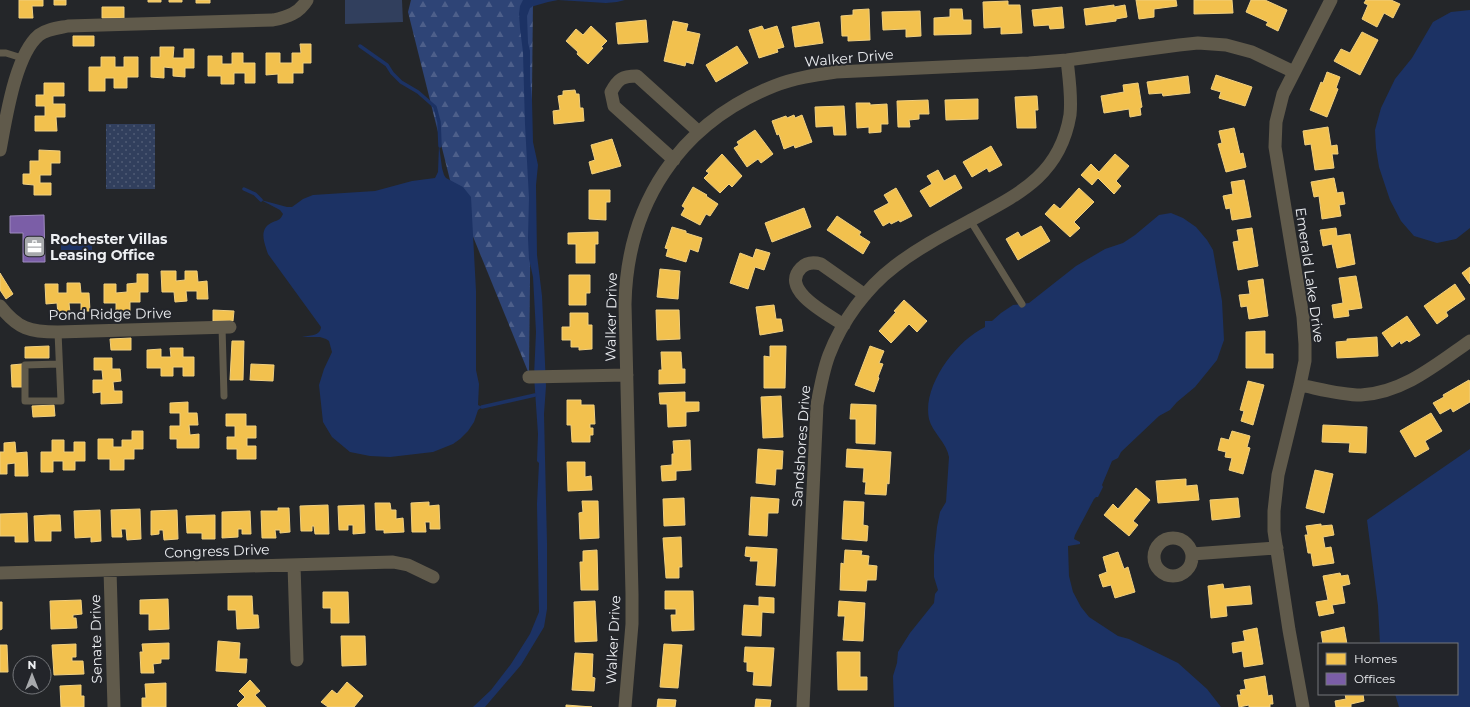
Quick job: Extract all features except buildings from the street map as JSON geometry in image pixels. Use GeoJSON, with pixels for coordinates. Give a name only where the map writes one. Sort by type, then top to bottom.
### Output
{"type":"FeatureCollection","features":[{"type":"Feature","properties":{"kind":"street"},"geometry":{"type":"LineString","coordinates":[[0,150],[22,58],[39,35],[50,29],[68,26],[273,20],[290,16],[303,6],[307,0]]}},
{"type":"Feature","properties":{"kind":"street","name":"Emerald Lake Drive"},"geometry":{"type":"LineString","coordinates":[[1303,707],[1277,548],[1274,511],[1278,476],[1305,361],[1305,344],[1303,317],[1278,169],[1274,134],[1278,110],[1283,94],[1331,0]]}},
{"type":"Feature","properties":{"kind":"street","name":"Walker Drive"},"geometry":{"type":"LineString","coordinates":[[625,707],[632,624],[625,287],[628,262],[633,240],[648,199],[674,160],[699,132],[717,116],[754,95],[775,86],[810,76],[864,70],[1029,63],[1067,60],[1179,44],[1212,44],[1226,45],[1252,52],[1294,72]]}},
{"type":"Feature","properties":{"kind":"street","name":"Sandshores Drive"},"geometry":{"type":"LineString","coordinates":[[803,707],[817,405],[829,355],[844,324],[864,295],[879,280],[898,264],[970,220],[1013,197],[1029,186],[1053,160],[1066,132],[1070,114],[1067,60]]}},
{"type":"Feature","properties":{"kind":"street"},"geometry":{"type":"LineString","coordinates":[[674,160],[614,106],[611,92],[617,81],[627,76],[637,76],[699,132]]}},
{"type":"Feature","properties":{"kind":"street"},"geometry":{"type":"LineString","coordinates":[[844,324],[803,297],[797,290],[795,278],[797,272],[807,263],[813,262],[821,264],[864,295]]}},
{"type":"Feature","properties":{"kind":"street","name":"Pond Ridge Drive"},"geometry":{"type":"LineString","coordinates":[[0,306],[11,318],[25,328],[34,332],[226,327]]}},
{"type":"Feature","properties":{"kind":"street"},"geometry":{"type":"LineString","coordinates":[[1300,385],[1341,393],[1362,394],[1383,391],[1412,380],[1470,341]]}},
{"type":"Feature","properties":{"kind":"street"},"geometry":{"type":"LineString","coordinates":[[529,378],[626,375]]}},
{"type":"Feature","properties":{"kind":"street"},"geometry":{"type":"LineString","coordinates":[[1192,554],[1277,548]]}},
{"type":"Feature","properties":{"kind":"street","name":"Congress Drive"},"geometry":{"type":"LineString","coordinates":[[0,573],[393,562],[408,565],[433,577]]}},
{"type":"Feature","properties":{"kind":"street"},"geometry":{"type":"LineString","coordinates":[[294,565],[297,660]]}},
{"type":"Feature","properties":{"kind":"street","name":"Senate Drive"},"geometry":{"type":"LineString","coordinates":[[110,570],[114,707]]}},
{"type":"Feature","properties":{"kind":"lane"},"geometry":{"type":"LineString","coordinates":[[0,53],[6,53],[22,58]]}},
{"type":"Feature","properties":{"kind":"lane"},"geometry":{"type":"LineString","coordinates":[[970,220],[1022,304]]}},
{"type":"Feature","properties":{"kind":"lane"},"geometry":{"type":"LineString","coordinates":[[224,396],[226,327]]}},
{"type":"Feature","properties":{"kind":"lane"},"geometry":{"type":"LineString","coordinates":[[58,332],[61,401],[25,401],[25,365],[59,364]]}},
{"type":"Feature","properties":{"kind":"shaded area"},"geometry":{"type":"Polygon","coordinates":[[[345,0],[402,0],[403,22],[345,24],[345,0]]]}},
{"type":"Feature","properties":{"kind":"shaded area"},"geometry":{"type":"Polygon","coordinates":[[[523,0],[558,0],[530,8],[527,16],[528,43],[530,51],[533,142],[538,165],[536,185],[537,255],[542,296],[546,386],[544,414],[547,609],[544,627],[521,665],[485,707],[473,707],[491,690],[511,664],[530,634],[539,612],[537,504],[539,463],[537,461],[538,434],[534,376],[536,332],[533,277],[529,259],[529,198],[523,52],[519,14],[520,6],[523,0]]]}},
{"type":"Feature","properties":{"kind":"shaded area"},"geometry":{"type":"Polygon","coordinates":[[[558,0],[625,0],[606,3],[558,0]]]}},
{"type":"Feature","properties":{"kind":"shaded area"},"geometry":{"type":"Polygon","coordinates":[[[1470,10],[1470,228],[1456,239],[1437,243],[1414,236],[1401,221],[1390,200],[1379,167],[1375,130],[1381,108],[1395,79],[1412,58],[1433,22],[1451,12],[1470,10]]]}},
{"type":"Feature","properties":{"kind":"shaded area"},"geometry":{"type":"Polygon","coordinates":[[[106,124],[155,124],[155,189],[106,189],[106,124]]]}},
{"type":"Feature","properties":{"kind":"shaded area"},"geometry":{"type":"Polygon","coordinates":[[[439,145],[444,175],[446,178],[463,187],[471,197],[476,291],[476,370],[479,384],[478,405],[482,407],[478,410],[474,422],[468,431],[460,439],[453,444],[433,452],[390,457],[370,456],[350,452],[332,437],[323,422],[319,385],[324,369],[332,352],[329,341],[320,337],[302,337],[316,334],[319,332],[321,327],[268,254],[264,242],[265,229],[271,223],[279,219],[283,214],[280,210],[261,200],[292,207],[303,199],[313,195],[375,191],[412,181],[435,178],[438,172],[439,145]]]}},
{"type":"Feature","properties":{"kind":"shaded area"},"geometry":{"type":"Polygon","coordinates":[[[1171,213],[1183,218],[1196,227],[1213,250],[1222,301],[1224,340],[1217,360],[1195,387],[1170,410],[1159,416],[1121,452],[1118,458],[1112,461],[1098,497],[1094,499],[1075,535],[1074,539],[1080,542],[1080,544],[1068,546],[1069,576],[1073,592],[1081,607],[1089,617],[1118,636],[1129,639],[1178,663],[1207,689],[1221,707],[894,707],[893,676],[897,663],[898,652],[910,633],[934,603],[935,594],[938,590],[934,577],[934,555],[940,512],[946,502],[949,457],[948,452],[929,419],[928,406],[936,379],[953,354],[963,343],[985,327],[985,321],[992,321],[1013,305],[1029,303],[1076,266],[1105,249],[1123,243],[1159,215],[1171,213]]]}},
{"type":"Feature","properties":{"kind":"shaded area"},"geometry":{"type":"Polygon","coordinates":[[[92,237],[92,250],[61,250],[61,238],[92,237]]]}},
{"type":"Feature","properties":{"kind":"shaded area"},"geometry":{"type":"Polygon","coordinates":[[[1470,449],[1470,707],[1399,707],[1395,695],[1458,695],[1458,643],[1380,643],[1378,606],[1367,520],[1470,449]]]}},
{"type":"Feature","properties":{"kind":"green space"},"geometry":{"type":"Polygon","coordinates":[[[411,0],[533,0],[529,374],[450,180],[408,12],[411,0]]]}},
{"type":"Feature","properties":{"kind":"waterway"},"geometry":{"type":"LineString","coordinates":[[360,46],[387,65],[392,73],[401,82],[418,92],[435,107],[439,122],[440,146]]}},
{"type":"Feature","properties":{"kind":"waterway"},"geometry":{"type":"LineString","coordinates":[[244,189],[255,194],[261,200]]}},
{"type":"Feature","properties":{"kind":"waterway"},"geometry":{"type":"LineString","coordinates":[[482,407],[535,395]]}},
{"type":"Feature","properties":{"kind":"place","name":"Rochester Villas Leasing Office"},"geometry":{"type":"Point","coordinates":[34,247]}}]}
